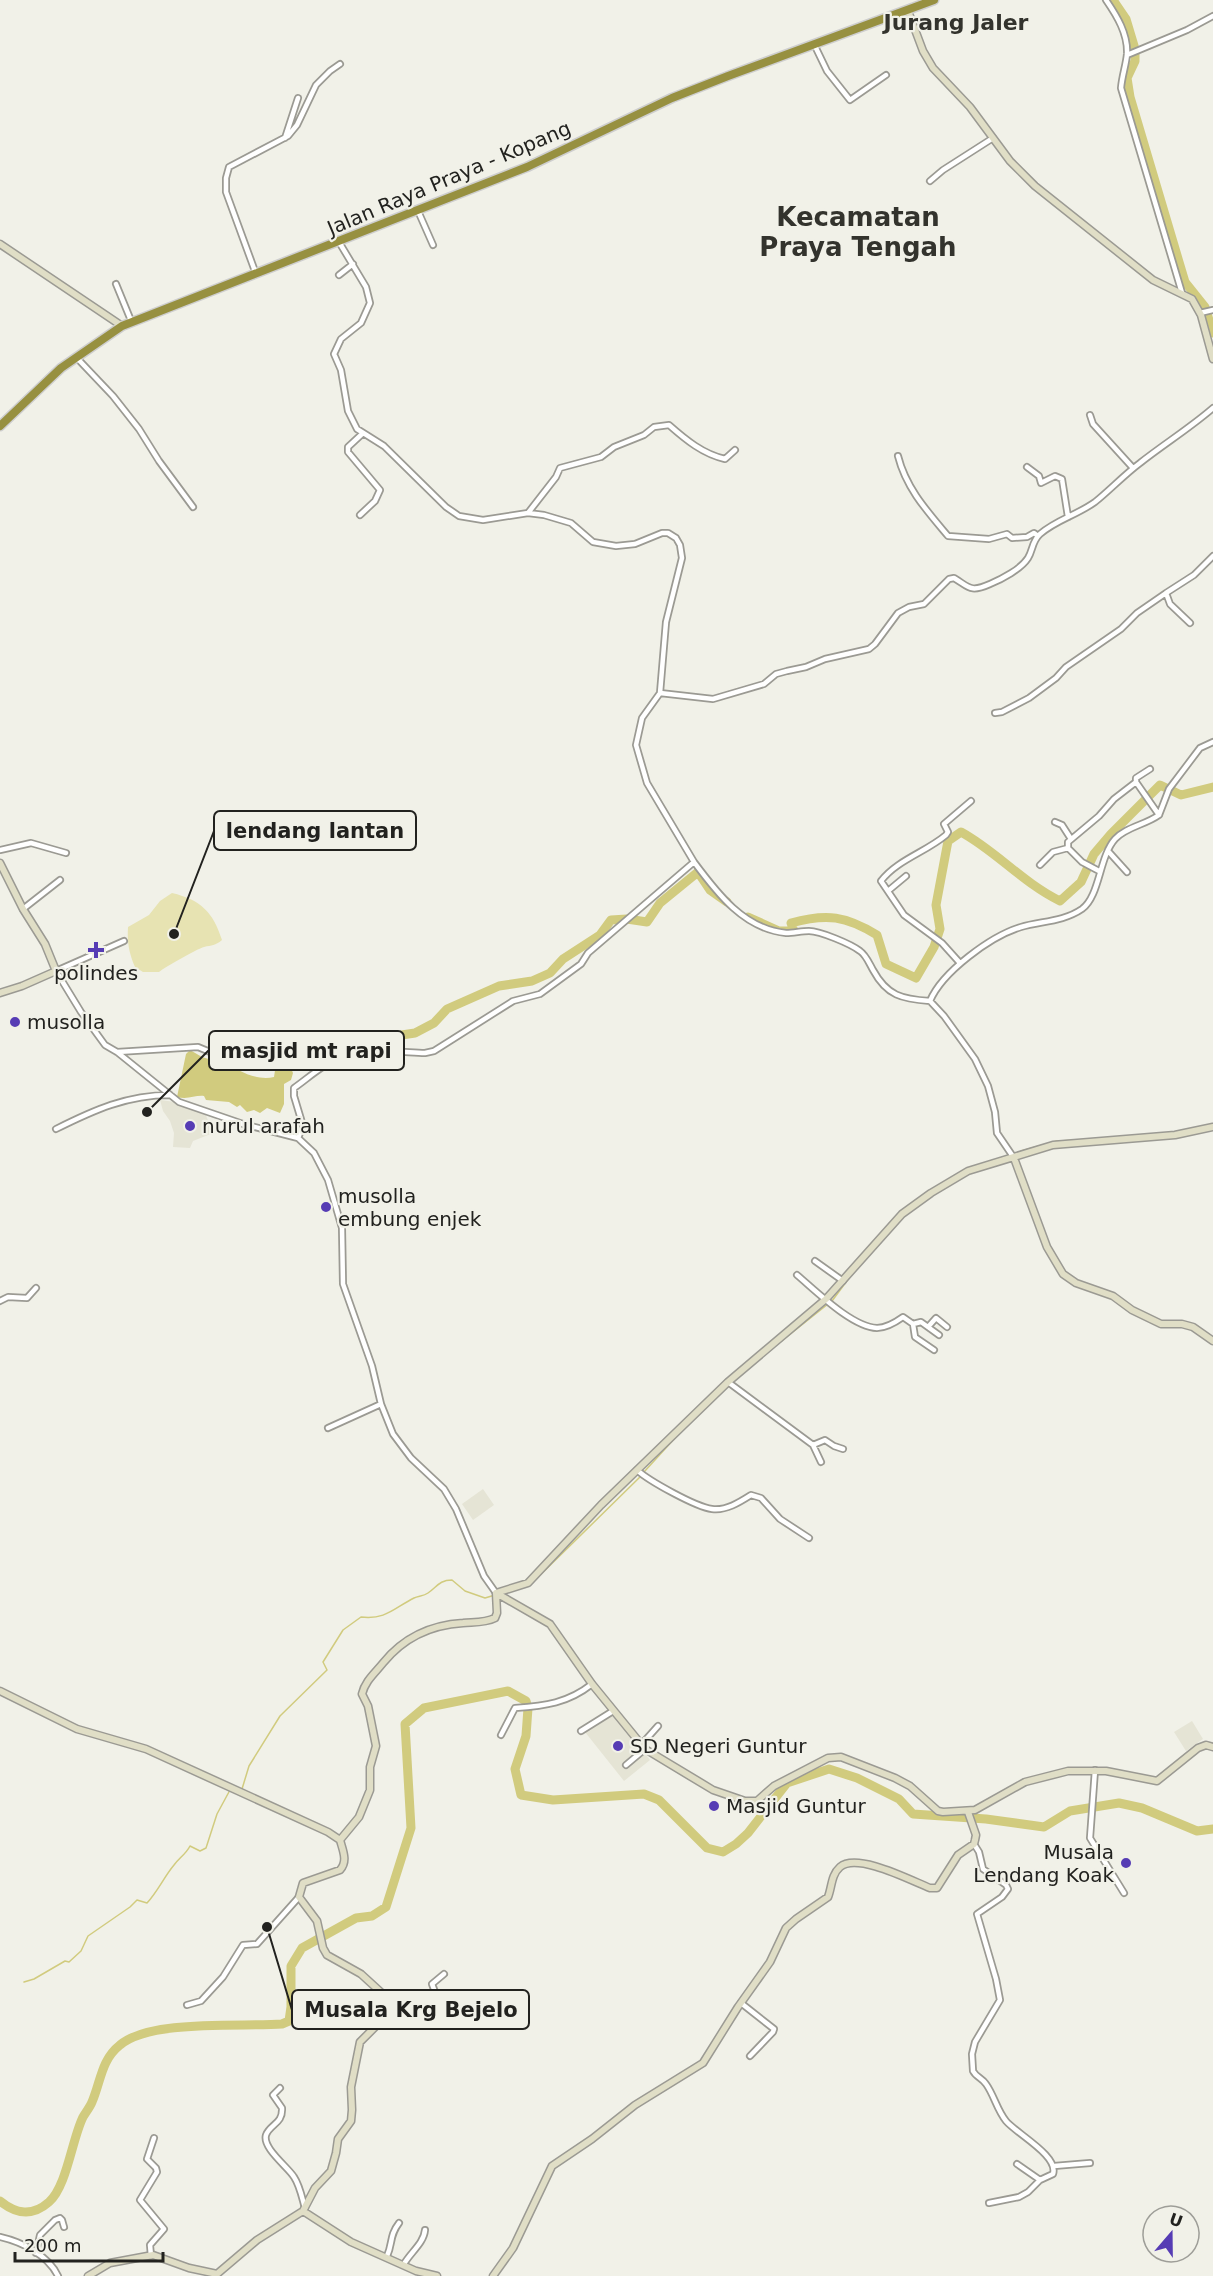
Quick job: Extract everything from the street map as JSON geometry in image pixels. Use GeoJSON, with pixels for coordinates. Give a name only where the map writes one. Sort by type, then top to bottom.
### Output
{"type":"FeatureCollection","features":[{"type":"Feature","properties":{"kind":"highway","name":"Jalan Raya Praya - Kopang"},"geometry":{"type":"LineString","coordinates":[[0,426],[42,384],[76,357],[122,326],[526,167],[672,98],[934,0]]}},
{"type":"Feature","properties":{"kind":"street"},"geometry":{"type":"LineString","coordinates":[[1106,0],[1118,16],[1125,36],[1129,55],[1122,78],[1122,94],[1182,293]]}},
{"type":"Feature","properties":{"kind":"street"},"geometry":{"type":"LineString","coordinates":[[908,11],[923,51],[933,68],[978,117],[1021,172],[1054,202],[1153,280],[1192,299],[1206,312],[1213,359]]}},
{"type":"Feature","properties":{"kind":"street"},"geometry":{"type":"LineString","coordinates":[[1129,55],[1213,16]]}},
{"type":"Feature","properties":{"kind":"street"},"geometry":{"type":"LineString","coordinates":[[814,44],[827,70],[850,100],[886,75]]}},
{"type":"Feature","properties":{"kind":"street"},"geometry":{"type":"LineString","coordinates":[[256,274],[226,192],[230,164],[285,138],[297,125],[316,85],[340,63]]}},
{"type":"Feature","properties":{"kind":"street"},"geometry":{"type":"LineString","coordinates":[[285,138],[298,98]]}},
{"type":"Feature","properties":{"kind":"street"},"geometry":{"type":"LineString","coordinates":[[930,181],[992,136]]}},
{"type":"Feature","properties":{"kind":"street"},"geometry":{"type":"LineString","coordinates":[[418,211],[433,245]]}},
{"type":"Feature","properties":{"kind":"street"},"geometry":{"type":"LineString","coordinates":[[339,242],[368,293],[369,303],[361,322],[341,339],[334,354],[341,370],[350,418],[362,434],[384,446],[446,507],[459,516],[483,520],[528,513],[544,515],[571,523],[593,542],[604,545],[627,546],[662,532],[672,534],[680,544],[682,558],[666,622],[660,693],[642,718],[636,745],[647,783],[694,862],[723,900],[754,923],[786,933],[814,931],[851,946],[863,953],[875,974],[892,993],[912,1000],[930,1001],[948,1021],[978,1064],[994,1104],[997,1133],[1014,1158],[1053,1260],[1067,1277],[1084,1287],[1113,1296],[1132,1310],[1160,1324],[1188,1325],[1198,1329],[1213,1341]]}},
{"type":"Feature","properties":{"kind":"street"},"geometry":{"type":"LineString","coordinates":[[0,244],[122,326]]}},
{"type":"Feature","properties":{"kind":"street"},"geometry":{"type":"LineString","coordinates":[[339,275],[353,264]]}},
{"type":"Feature","properties":{"kind":"street"},"geometry":{"type":"LineString","coordinates":[[116,284],[132,323]]}},
{"type":"Feature","properties":{"kind":"street"},"geometry":{"type":"LineString","coordinates":[[76,357],[113,396],[139,429],[193,507]]}},
{"type":"Feature","properties":{"kind":"street"},"geometry":{"type":"LineString","coordinates":[[660,693],[713,699],[764,684],[776,674],[869,649],[876,644],[898,613],[909,607],[924,604],[949,579],[954,578],[966,588],[971,589],[989,585],[1014,570],[1028,557],[1038,536],[1051,525],[1095,501],[1133,468],[1211,410],[1213,417]]}},
{"type":"Feature","properties":{"kind":"street"},"geometry":{"type":"LineString","coordinates":[[1090,415],[1093,424],[1133,468]]}},
{"type":"Feature","properties":{"kind":"street"},"geometry":{"type":"LineString","coordinates":[[528,513],[560,468],[602,457],[614,447],[644,435],[659,425],[669,425],[696,447],[713,456],[725,459],[735,450]]}},
{"type":"Feature","properties":{"kind":"street"},"geometry":{"type":"LineString","coordinates":[[360,515],[375,501],[380,490],[347,451],[348,447],[362,434]]}},
{"type":"Feature","properties":{"kind":"street"},"geometry":{"type":"LineString","coordinates":[[898,456],[907,480],[923,507],[948,536],[989,539],[1007,534],[1012,538],[1027,537],[1034,533],[1038,536]]}},
{"type":"Feature","properties":{"kind":"street"},"geometry":{"type":"LineString","coordinates":[[1027,467],[1040,476],[1041,483],[1055,476],[1062,479],[1068,517]]}},
{"type":"Feature","properties":{"kind":"street"},"geometry":{"type":"LineString","coordinates":[[995,713],[1002,712],[1029,698],[1056,678],[1066,667],[1121,629],[1137,613],[1194,575],[1213,556]]}},
{"type":"Feature","properties":{"kind":"street"},"geometry":{"type":"LineString","coordinates":[[1166,593],[1170,604],[1190,623]]}},
{"type":"Feature","properties":{"kind":"street"},"geometry":{"type":"LineString","coordinates":[[930,1001],[937,987],[960,963],[1013,929],[1057,920],[1083,908],[1092,895],[1108,851],[1119,835],[1159,816],[1169,789],[1200,748],[1213,742]]}},
{"type":"Feature","properties":{"kind":"street"},"geometry":{"type":"LineString","coordinates":[[1099,871],[1082,862],[1068,848],[1068,842],[1099,816],[1114,798],[1136,782],[1136,778],[1150,769]]}},
{"type":"Feature","properties":{"kind":"street"},"geometry":{"type":"LineString","coordinates":[[1136,782],[1159,816]]}},
{"type":"Feature","properties":{"kind":"street"},"geometry":{"type":"LineString","coordinates":[[960,963],[928,931],[904,915],[894,904],[881,881],[897,866],[925,851],[946,835],[948,832],[944,824],[971,801]]}},
{"type":"Feature","properties":{"kind":"street"},"geometry":{"type":"LineString","coordinates":[[1055,822],[1062,825],[1071,839]]}},
{"type":"Feature","properties":{"kind":"street"},"geometry":{"type":"LineString","coordinates":[[0,850],[31,843],[66,853]]}},
{"type":"Feature","properties":{"kind":"street"},"geometry":{"type":"LineString","coordinates":[[1040,865],[1053,852],[1068,848]]}},
{"type":"Feature","properties":{"kind":"street"},"geometry":{"type":"LineString","coordinates":[[1108,851],[1127,872]]}},
{"type":"Feature","properties":{"kind":"street"},"geometry":{"type":"LineString","coordinates":[[0,862],[23,909],[45,944],[56,971],[98,1038],[181,1103],[298,1138],[320,1160],[342,1228],[343,1284],[372,1366],[381,1404],[396,1439],[411,1458],[441,1486],[456,1509],[482,1572],[496,1593],[550,1624],[592,1684],[643,1747],[713,1790],[745,1801],[757,1801],[781,1783],[836,1756],[907,1784],[940,1812],[969,1814],[1034,1779],[1068,1771],[1095,1770],[1158,1781],[1198,1748],[1206,1745],[1213,1747]]}},
{"type":"Feature","properties":{"kind":"street"},"geometry":{"type":"LineString","coordinates":[[298,1138],[303,1126],[294,1096],[294,1088],[331,1062],[339,1058],[369,1052],[425,1053],[434,1051],[513,1001],[540,994],[581,964],[588,952],[694,862]]}},
{"type":"Feature","properties":{"kind":"street"},"geometry":{"type":"LineString","coordinates":[[888,891],[906,876]]}},
{"type":"Feature","properties":{"kind":"street"},"geometry":{"type":"LineString","coordinates":[[23,909],[60,880]]}},
{"type":"Feature","properties":{"kind":"street"},"geometry":{"type":"LineString","coordinates":[[0,993],[22,986],[124,941]]}},
{"type":"Feature","properties":{"kind":"street"},"geometry":{"type":"LineString","coordinates":[[117,1052],[198,1047],[215,1054],[225,1055],[233,1054],[252,1044]]}},
{"type":"Feature","properties":{"kind":"street"},"geometry":{"type":"LineString","coordinates":[[56,1129],[118,1101],[148,1095],[170,1095]]}},
{"type":"Feature","properties":{"kind":"street"},"geometry":{"type":"LineString","coordinates":[[496,1593],[528,1583],[730,1383],[827,1300],[895,1221],[910,1207],[968,1171],[1053,1145],[1175,1135],[1213,1127]]}},
{"type":"Feature","properties":{"kind":"street"},"geometry":{"type":"LineString","coordinates":[[815,1261],[843,1281]]}},
{"type":"Feature","properties":{"kind":"street"},"geometry":{"type":"LineString","coordinates":[[797,1275],[834,1306],[872,1327],[884,1327],[903,1317],[913,1324],[915,1337],[934,1350]]}},
{"type":"Feature","properties":{"kind":"street"},"geometry":{"type":"LineString","coordinates":[[0,1301],[8,1297],[27,1298],[36,1288]]}},
{"type":"Feature","properties":{"kind":"street"},"geometry":{"type":"LineString","coordinates":[[928,1327],[936,1318],[948,1327]]}},
{"type":"Feature","properties":{"kind":"street"},"geometry":{"type":"LineString","coordinates":[[913,1324],[921,1321],[939,1335]]}},
{"type":"Feature","properties":{"kind":"street"},"geometry":{"type":"LineString","coordinates":[[730,1383],[813,1445],[821,1462]]}},
{"type":"Feature","properties":{"kind":"street"},"geometry":{"type":"LineString","coordinates":[[328,1428],[381,1404]]}},
{"type":"Feature","properties":{"kind":"street"},"geometry":{"type":"LineString","coordinates":[[813,1445],[825,1440],[843,1449]]}},
{"type":"Feature","properties":{"kind":"street"},"geometry":{"type":"LineString","coordinates":[[641,1473],[677,1494],[712,1509],[735,1506],[754,1495],[761,1498],[780,1519],[809,1539]]}},
{"type":"Feature","properties":{"kind":"street"},"geometry":{"type":"LineString","coordinates":[[340,1840],[359,1816],[370,1790],[370,1767],[376,1746],[370,1714],[362,1694],[366,1683],[396,1649],[419,1633],[447,1624],[485,1622],[495,1618],[496,1593]]}},
{"type":"Feature","properties":{"kind":"street"},"geometry":{"type":"LineString","coordinates":[[501,1735],[515,1708],[550,1705],[569,1700],[592,1684]]}},
{"type":"Feature","properties":{"kind":"street"},"geometry":{"type":"LineString","coordinates":[[0,1691],[77,1729],[146,1749],[180,1766],[249,1794],[340,1840],[344,1857],[343,1867],[304,1882],[300,1887],[299,1898],[257,1944],[247,1944],[239,1949],[228,1970],[201,2001],[187,2005]]}},
{"type":"Feature","properties":{"kind":"street"},"geometry":{"type":"LineString","coordinates":[[581,1731],[613,1711]]}},
{"type":"Feature","properties":{"kind":"street"},"geometry":{"type":"LineString","coordinates":[[626,1766],[658,1726]]}},
{"type":"Feature","properties":{"kind":"street"},"geometry":{"type":"LineString","coordinates":[[1095,1770],[1090,1838],[1124,1893]]}},
{"type":"Feature","properties":{"kind":"street"},"geometry":{"type":"LineString","coordinates":[[969,1814],[976,1834],[974,1844],[979,1852],[983,1869],[1006,1885],[1008,1889],[1002,1897],[977,1914],[1000,2000],[975,2042],[972,2054],[973,2071],[985,2082],[1007,2122],[1032,2142],[1054,2166],[1053,2174],[1040,2181],[1028,2192],[1019,2197],[989,2203]]}},
{"type":"Feature","properties":{"kind":"street"},"geometry":{"type":"LineString","coordinates":[[493,2276],[513,2247],[552,2166],[592,2139],[635,2105],[703,2063],[770,1962],[786,1928],[828,1897],[834,1876],[840,1867],[855,1862],[885,1869],[934,1889],[938,1887],[958,1855],[974,1844]]}},
{"type":"Feature","properties":{"kind":"street"},"geometry":{"type":"LineString","coordinates":[[299,1898],[317,1921],[323,1948],[327,1955],[352,1967],[396,2006]]}},
{"type":"Feature","properties":{"kind":"street"},"geometry":{"type":"LineString","coordinates":[[88,2276],[104,2265],[151,2256],[159,2256],[189,2268],[218,2275],[257,2240],[290,2221],[304,2209],[315,2188],[330,2170],[338,2139],[351,2121],[351,2087],[360,2042],[396,2006],[433,1995],[435,1992],[432,1984],[444,1974]]}},
{"type":"Feature","properties":{"kind":"street"},"geometry":{"type":"LineString","coordinates":[[741,2003],[774,2029],[750,2056]]}},
{"type":"Feature","properties":{"kind":"street"},"geometry":{"type":"LineString","coordinates":[[280,2088],[273,2095],[282,2108],[282,2115],[267,2133],[267,2139],[273,2153],[296,2179],[304,2209],[336,2234],[416,2271],[436,2276]]}},
{"type":"Feature","properties":{"kind":"street"},"geometry":{"type":"LineString","coordinates":[[151,2256],[150,2245],[164,2229],[140,2200],[157,2172],[147,2158],[154,2138]]}},
{"type":"Feature","properties":{"kind":"street"},"geometry":{"type":"LineString","coordinates":[[1054,2166],[1090,2163]]}},
{"type":"Feature","properties":{"kind":"street"},"geometry":{"type":"LineString","coordinates":[[1017,2164],[1040,2181]]}},
{"type":"Feature","properties":{"kind":"street"},"geometry":{"type":"LineString","coordinates":[[36,2253],[39,2237],[55,2220],[60,2218],[64,2227]]}},
{"type":"Feature","properties":{"kind":"street"},"geometry":{"type":"LineString","coordinates":[[387,2256],[391,2247],[392,2231],[399,2223]]}},
{"type":"Feature","properties":{"kind":"street"},"geometry":{"type":"LineString","coordinates":[[404,2264],[409,2254],[423,2239],[425,2230]]}},
{"type":"Feature","properties":{"kind":"street"},"geometry":{"type":"LineString","coordinates":[[0,2237],[17,2242],[36,2253],[50,2263],[58,2276]]}},
{"type":"Feature","properties":{"kind":"shaded area"},"geometry":{"type":"Polygon","coordinates":[[[172,893],[191,899],[204,909],[210,915],[222,940],[195,951],[159,972],[143,972],[135,967],[131,957],[128,927],[149,915],[160,901],[172,893]]]}},
{"type":"Feature","properties":{"kind":"shaded area"},"geometry":{"type":"Polygon","coordinates":[[[190,1050],[202,1057],[225,1064],[227,1062],[255,1077],[274,1077],[276,1064],[282,1062],[290,1066],[293,1073],[291,1080],[284,1084],[284,1104],[280,1113],[267,1108],[260,1113],[254,1110],[247,1112],[240,1105],[237,1107],[229,1102],[206,1100],[204,1096],[177,1097],[186,1054],[190,1050]]]}},
{"type":"Feature","properties":{"kind":"shaded area","name":"nurul arafah"},"geometry":{"type":"Polygon","coordinates":[[[160,1100],[175,1102],[205,1113],[213,1133],[193,1141],[190,1148],[173,1147],[174,1133],[160,1100]]]}},
{"type":"Feature","properties":{"kind":"shaded area"},"geometry":{"type":"Polygon","coordinates":[[[483,1489],[494,1505],[473,1520],[462,1504],[483,1489]]]}},
{"type":"Feature","properties":{"kind":"shaded area","name":"SD Negeri Guntur"},"geometry":{"type":"Polygon","coordinates":[[[612,1711],[650,1760],[624,1781],[585,1732],[612,1711]]]}},
{"type":"Feature","properties":{"kind":"shaded area"},"geometry":{"type":"Polygon","coordinates":[[[1192,1721],[1203,1739],[1186,1751],[1174,1732],[1192,1721]]]}},
{"type":"Feature","properties":{"kind":"waterway"},"geometry":{"type":"LineString","coordinates":[[1113,0],[1126,19],[1135,49],[1135,61],[1127,78],[1130,97],[1185,282],[1205,307],[1213,333]]}},
{"type":"Feature","properties":{"kind":"waterway"},"geometry":{"type":"LineString","coordinates":[[748,917],[779,931],[794,931],[791,923],[815,918],[846,920],[877,935],[886,964],[916,978],[934,947],[940,929],[936,905],[948,841],[961,832],[1060,901],[1081,882],[1094,854],[1111,834],[1160,785],[1181,795],[1213,787]]}},
{"type":"Feature","properties":{"kind":"waterway"},"geometry":{"type":"LineString","coordinates":[[285,1064],[298,1047],[415,1033],[434,1023],[447,1009],[499,986],[532,981],[550,973],[563,959],[600,935],[611,920],[627,919],[647,922],[660,903],[698,872],[710,890],[727,902]]}},
{"type":"Feature","properties":{"kind":"waterway"},"geometry":{"type":"LineString","coordinates":[[1020,1153],[1057,1141],[1081,1140]]}},
{"type":"Feature","properties":{"kind":"waterway"},"geometry":{"type":"LineString","coordinates":[[832,1301],[852,1274]]}},
{"type":"Feature","properties":{"kind":"waterway"},"geometry":{"type":"LineString","coordinates":[[759,1359],[828,1304]]}},
{"type":"Feature","properties":{"kind":"waterway"},"geometry":{"type":"LineString","coordinates":[[687,1426],[722,1392]]}},
{"type":"Feature","properties":{"kind":"waterway"},"geometry":{"type":"LineString","coordinates":[[644,1472],[675,1438]]}},
{"type":"Feature","properties":{"kind":"waterway"},"geometry":{"type":"LineString","coordinates":[[531,1584],[641,1476]]}},
{"type":"Feature","properties":{"kind":"waterway"},"geometry":{"type":"LineString","coordinates":[[239,1789],[242,1789],[249,1766],[280,1716],[327,1670],[323,1662],[343,1630],[361,1617],[383,1615],[426,1594],[448,1580],[452,1580],[465,1591],[485,1598],[495,1595]]}},
{"type":"Feature","properties":{"kind":"waterway"},"geometry":{"type":"LineString","coordinates":[[0,2201],[12,2209],[30,2212],[43,2207],[55,2195],[65,2174],[79,2126],[92,2102],[105,2064],[120,2045],[152,2031],[197,2026],[282,2024],[289,2021],[291,1966],[302,1948],[356,1918],[372,1916],[386,1907],[411,1828],[405,1724],[424,1708],[508,1691],[526,1701],[528,1708],[526,1736],[515,1769],[521,1795],[553,1800],[644,1794],[659,1800],[707,1848],[723,1852],[748,1833],[787,1783],[829,1769],[857,1778],[899,1799],[913,1814],[986,1819],[1044,1827],[1070,1811],[1119,1803],[1142,1808],[1197,1831],[1213,1829]]}},
{"type":"Feature","properties":{"kind":"waterway"},"geometry":{"type":"LineString","coordinates":[[24,1982],[34,1979],[65,1961],[69,1962],[81,1951],[88,1936],[137,1900],[147,1903],[190,1846],[200,1851],[206,1848],[217,1814],[230,1790]]}},
{"type":"Feature","properties":{"kind":"place","name":"lendang lantan"},"geometry":{"type":"Point","coordinates":[174,934]}},
{"type":"Feature","properties":{"kind":"place","name":"polindes"},"geometry":{"type":"Point","coordinates":[96,950]}},
{"type":"Feature","properties":{"kind":"place","name":"musolla"},"geometry":{"type":"Point","coordinates":[15,1022]}},
{"type":"Feature","properties":{"kind":"place","name":"masjid mt rapi"},"geometry":{"type":"Point","coordinates":[147,1112]}},
{"type":"Feature","properties":{"kind":"place","name":"nurul arafah"},"geometry":{"type":"Point","coordinates":[190,1126]}},
{"type":"Feature","properties":{"kind":"place","name":"musolla embung enjek"},"geometry":{"type":"Point","coordinates":[326,1207]}},
{"type":"Feature","properties":{"kind":"place","name":"SD Negeri Guntur"},"geometry":{"type":"Point","coordinates":[618,1746]}},
{"type":"Feature","properties":{"kind":"place","name":"Masjid Guntur"},"geometry":{"type":"Point","coordinates":[714,1806]}},
{"type":"Feature","properties":{"kind":"place","name":"Musala Lendang Koak"},"geometry":{"type":"Point","coordinates":[1126,1863]}},
{"type":"Feature","properties":{"kind":"place","name":"Musala Krg Bejelo"},"geometry":{"type":"Point","coordinates":[267,1927]}},
{"type":"Feature","properties":{"kind":"district","name":"Jurang Jaler"},"geometry":{"type":"Point","coordinates":[956,22]}},
{"type":"Feature","properties":{"kind":"district","name":"Kecamatan Praya Tengah"},"geometry":{"type":"Point","coordinates":[858,232]}}]}
